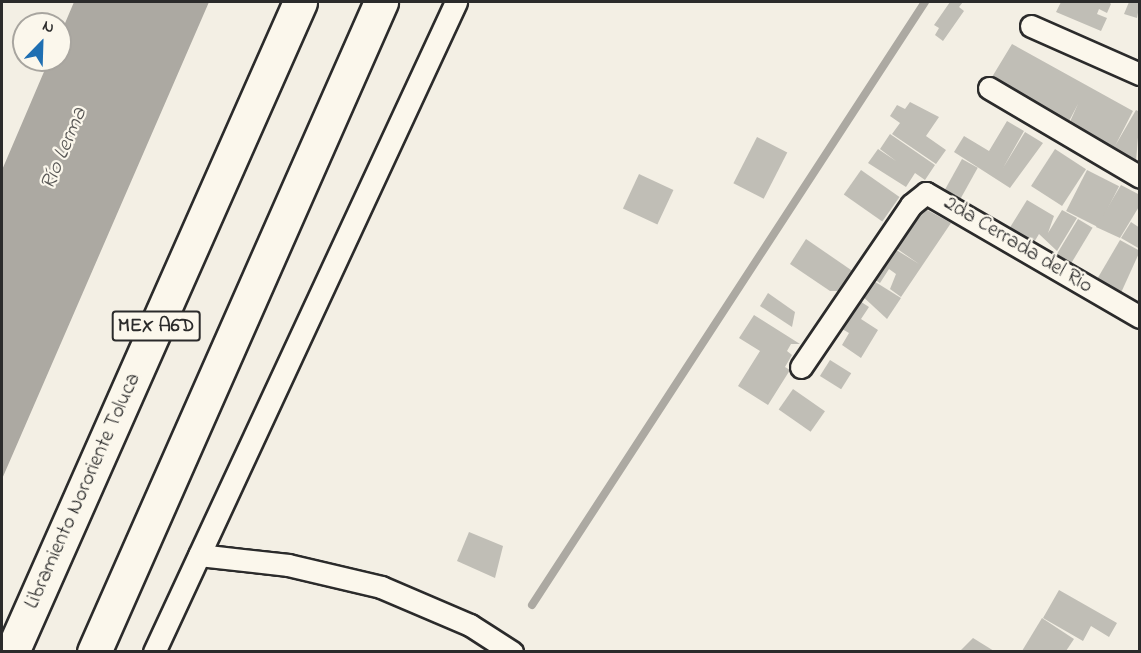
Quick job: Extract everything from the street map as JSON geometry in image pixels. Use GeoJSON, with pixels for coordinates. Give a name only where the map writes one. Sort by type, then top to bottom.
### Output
{"type":"FeatureCollection","features":[{"type":"Feature","properties":{"kind":"highway","name":"Libramiento Nororiente Toluca"},"geometry":{"type":"LineString","coordinates":[[12,651],[300,2]]}},
{"type":"Feature","properties":{"kind":"highway","name":"MEX A6D"},"geometry":{"type":"LineString","coordinates":[[94,651],[381,2]]}},
{"type":"Feature","properties":{"kind":"street"},"geometry":{"type":"LineString","coordinates":[[154,651],[456,2]]}},
{"type":"Feature","properties":{"kind":"street"},"geometry":{"type":"LineString","coordinates":[[1031,26],[1140,74]]}},
{"type":"Feature","properties":{"kind":"street"},"geometry":{"type":"LineString","coordinates":[[989,88],[1140,177]]}},
{"type":"Feature","properties":{"kind":"street","name":"2da Cerrada del Rio"},"geometry":{"type":"LineString","coordinates":[[801,367],[911,205],[926,193],[1140,317]]}},
{"type":"Feature","properties":{"kind":"street"},"geometry":{"type":"LineString","coordinates":[[199,555],[288,565],[381,587],[470,625],[513,651]]}},
{"type":"Feature","properties":{"kind":"water","name":"Río Lerma"},"geometry":{"type":"Polygon","coordinates":[[[74,2],[209,2],[2,479],[2,170],[44,72],[72,72],[72,12],[70,12],[74,2]]]}},
{"type":"Feature","properties":{"kind":"building"},"geometry":{"type":"Polygon","coordinates":[[[950,2],[963,2],[959,7],[964,11],[943,41],[935,35],[939,28],[934,25],[950,2]]]}},
{"type":"Feature","properties":{"kind":"building"},"geometry":{"type":"Polygon","coordinates":[[[1061,2],[1109,2],[1111,4],[1107,13],[1099,9],[1097,14],[1107,18],[1101,31],[1056,12],[1061,2]]]}},
{"type":"Feature","properties":{"kind":"building"},"geometry":{"type":"Polygon","coordinates":[[[1129,2],[1140,2],[1137,18],[1124,14],[1129,2]]]}},
{"type":"Feature","properties":{"kind":"building"},"geometry":{"type":"Polygon","coordinates":[[[1012,44],[1133,111],[1115,146],[1136,110],[1140,112],[1136,162],[1068,126],[1078,104],[1067,125],[992,77],[1012,44]]]}},
{"type":"Feature","properties":{"kind":"building"},"geometry":{"type":"Polygon","coordinates":[[[910,102],[939,117],[926,136],[946,150],[936,164],[892,134],[900,123],[890,116],[897,105],[905,109],[910,102]]]}},
{"type":"Feature","properties":{"kind":"building"},"geometry":{"type":"Polygon","coordinates":[[[1007,121],[1024,131],[1003,168],[1025,132],[1043,143],[1010,188],[954,152],[964,136],[989,151],[1007,121]]]}},
{"type":"Feature","properties":{"kind":"building"},"geometry":{"type":"Polygon","coordinates":[[[890,134],[935,165],[925,180],[915,173],[906,187],[868,163],[878,149],[896,161],[880,149],[890,134]]]}},
{"type":"Feature","properties":{"kind":"building"},"geometry":{"type":"Polygon","coordinates":[[[757,137],[787,152],[764,199],[733,183],[757,137]]]}},
{"type":"Feature","properties":{"kind":"building"},"geometry":{"type":"Polygon","coordinates":[[[1055,149],[1086,169],[1062,206],[1031,186],[1055,149]]]}},
{"type":"Feature","properties":{"kind":"building"},"geometry":{"type":"Polygon","coordinates":[[[962,159],[978,168],[960,200],[944,191],[962,159]]]}},
{"type":"Feature","properties":{"kind":"building"},"geometry":{"type":"Polygon","coordinates":[[[861,170],[900,197],[882,222],[844,195],[861,170]]]}},
{"type":"Feature","properties":{"kind":"building"},"geometry":{"type":"Polygon","coordinates":[[[1087,170],[1119,186],[1098,227],[1066,211],[1087,170]]]}},
{"type":"Feature","properties":{"kind":"building"},"geometry":{"type":"Polygon","coordinates":[[[639,174],[673,190],[657,224],[623,208],[639,174]]]}},
{"type":"Feature","properties":{"kind":"building"},"geometry":{"type":"Polygon","coordinates":[[[1121,185],[1140,195],[1140,205],[1120,238],[1096,227],[1121,185]]]}},
{"type":"Feature","properties":{"kind":"building"},"geometry":{"type":"Polygon","coordinates":[[[1027,200],[1054,216],[1048,233],[1062,210],[1077,218],[1057,251],[1039,234],[1033,244],[1009,229],[1027,200]]]}},
{"type":"Feature","properties":{"kind":"building"},"geometry":{"type":"Polygon","coordinates":[[[920,206],[951,223],[901,297],[890,289],[896,274],[889,269],[880,283],[869,276],[890,246],[919,264],[893,246],[920,206]]]}},
{"type":"Feature","properties":{"kind":"building"},"geometry":{"type":"Polygon","coordinates":[[[1078,219],[1093,228],[1070,265],[1056,256],[1078,219]]]}},
{"type":"Feature","properties":{"kind":"building"},"geometry":{"type":"Polygon","coordinates":[[[1131,222],[1140,228],[1140,249],[1121,238],[1131,222]]]}},
{"type":"Feature","properties":{"kind":"building"},"geometry":{"type":"Polygon","coordinates":[[[806,239],[854,272],[841,291],[830,291],[790,264],[806,239]]]}},
{"type":"Feature","properties":{"kind":"building"},"geometry":{"type":"Polygon","coordinates":[[[1120,240],[1140,251],[1120,295],[1096,281],[1120,240]]]}},
{"type":"Feature","properties":{"kind":"building"},"geometry":{"type":"Polygon","coordinates":[[[869,278],[901,298],[887,319],[859,293],[869,278]]]}},
{"type":"Feature","properties":{"kind":"building"},"geometry":{"type":"Polygon","coordinates":[[[768,293],[795,312],[792,327],[760,306],[768,293]]]}},
{"type":"Feature","properties":{"kind":"building"},"geometry":{"type":"Polygon","coordinates":[[[855,298],[869,307],[861,319],[878,330],[861,358],[842,345],[849,333],[837,326],[855,298]]]}},
{"type":"Feature","properties":{"kind":"building"},"geometry":{"type":"Polygon","coordinates":[[[754,315],[800,344],[791,344],[787,351],[792,355],[785,367],[790,370],[768,405],[738,386],[760,351],[739,338],[754,315]]]}},
{"type":"Feature","properties":{"kind":"building"},"geometry":{"type":"Polygon","coordinates":[[[830,360],[851,373],[841,389],[820,376],[830,360]]]}},
{"type":"Feature","properties":{"kind":"building"},"geometry":{"type":"Polygon","coordinates":[[[793,389],[825,411],[811,432],[779,409],[793,389]]]}},
{"type":"Feature","properties":{"kind":"building"},"geometry":{"type":"Polygon","coordinates":[[[469,532],[503,546],[495,578],[457,561],[469,532]]]}},
{"type":"Feature","properties":{"kind":"building"},"geometry":{"type":"Polygon","coordinates":[[[1059,590],[1117,623],[1109,637],[1091,626],[1083,641],[1043,618],[1059,590]]]}},
{"type":"Feature","properties":{"kind":"building"},"geometry":{"type":"Polygon","coordinates":[[[1042,618],[1074,639],[1066,651],[1022,651],[1042,618]]]}},
{"type":"Feature","properties":{"kind":"building"},"geometry":{"type":"Polygon","coordinates":[[[973,638],[994,651],[960,651],[973,638]]]}},
{"type":"Feature","properties":{"kind":"waterway"},"geometry":{"type":"LineString","coordinates":[[532,605],[925,2]]}}]}
